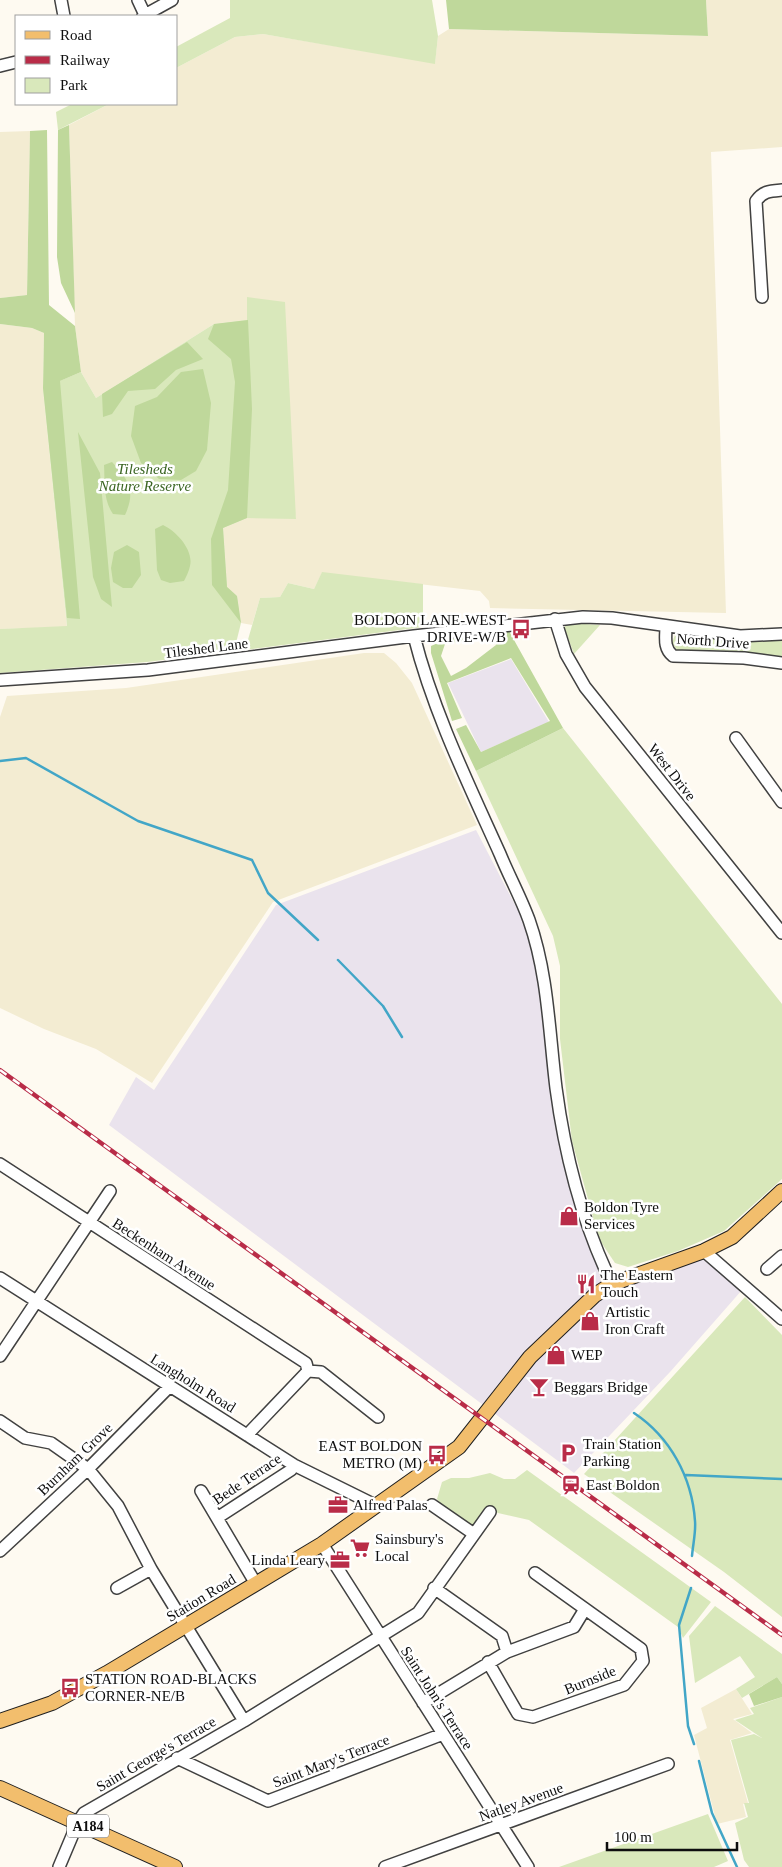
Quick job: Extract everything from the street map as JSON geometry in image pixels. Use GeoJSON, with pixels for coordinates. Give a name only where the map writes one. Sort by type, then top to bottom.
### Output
{"type":"FeatureCollection","features":[{"type":"Feature","properties":{"kind":"main road","name":"Station Road"},"geometry":{"type":"LineString","coordinates":[[0,1721],[52,1703],[186,1626],[322,1544],[374,1505],[459,1447],[530,1357],[595,1295],[612,1284],[704,1251],[732,1237],[782,1190]]}},
{"type":"Feature","properties":{"kind":"main road","name":"A184"},"geometry":{"type":"LineString","coordinates":[[0,1788],[175,1867]]}},
{"type":"Feature","properties":{"kind":"street"},"geometry":{"type":"LineString","coordinates":[[61,0],[64,15]]}},
{"type":"Feature","properties":{"kind":"street"},"geometry":{"type":"LineString","coordinates":[[138,0],[144,15]]}},
{"type":"Feature","properties":{"kind":"street"},"geometry":{"type":"LineString","coordinates":[[146,15],[172,0]]}},
{"type":"Feature","properties":{"kind":"street"},"geometry":{"type":"LineString","coordinates":[[0,66],[15,62]]}},
{"type":"Feature","properties":{"kind":"street"},"geometry":{"type":"LineString","coordinates":[[762,296],[756,201],[760,195],[768,191],[782,190]]}},
{"type":"Feature","properties":{"kind":"street","name":"Tileshed Lane"},"geometry":{"type":"LineString","coordinates":[[0,680],[155,669],[414,636],[583,617],[612,618],[740,636],[782,634]]}},
{"type":"Feature","properties":{"kind":"street","name":"West Drive"},"geometry":{"type":"LineString","coordinates":[[555,619],[566,654],[585,687],[782,933]]}},
{"type":"Feature","properties":{"kind":"street","name":"North Drive"},"geometry":{"type":"LineString","coordinates":[[666,626],[666,645],[668,652],[673,656],[744,658],[782,663]]}},
{"type":"Feature","properties":{"kind":"street"},"geometry":{"type":"LineString","coordinates":[[414,636],[421,662],[464,774],[529,920],[546,985],[556,1089],[574,1185],[593,1246],[612,1284]]}},
{"type":"Feature","properties":{"kind":"street"},"geometry":{"type":"LineString","coordinates":[[736,738],[782,802]]}},
{"type":"Feature","properties":{"kind":"street","name":"Beckenham Avenue"},"geometry":{"type":"LineString","coordinates":[[0,1164],[306,1363],[308,1371]]}},
{"type":"Feature","properties":{"kind":"street"},"geometry":{"type":"LineString","coordinates":[[0,1356],[110,1191]]}},
{"type":"Feature","properties":{"kind":"street"},"geometry":{"type":"LineString","coordinates":[[704,1251],[782,1319]]}},
{"type":"Feature","properties":{"kind":"street"},"geometry":{"type":"LineString","coordinates":[[767,1269],[781,1258]]}},
{"type":"Feature","properties":{"kind":"street","name":"Langholm Road"},"geometry":{"type":"LineString","coordinates":[[0,1278],[294,1465],[374,1505]]}},
{"type":"Feature","properties":{"kind":"street"},"geometry":{"type":"LineString","coordinates":[[247,1435],[308,1371],[321,1372],[378,1417]]}},
{"type":"Feature","properties":{"kind":"street","name":"Burnham Grove"},"geometry":{"type":"LineString","coordinates":[[0,1551],[88,1469],[170,1386]]}},
{"type":"Feature","properties":{"kind":"street"},"geometry":{"type":"LineString","coordinates":[[0,1421],[26,1438],[51,1443],[88,1469],[118,1506],[151,1570],[244,1721]]}},
{"type":"Feature","properties":{"kind":"street","name":"Bede Terrace"},"geometry":{"type":"LineString","coordinates":[[217,1518],[291,1470],[294,1465]]}},
{"type":"Feature","properties":{"kind":"street"},"geometry":{"type":"LineString","coordinates":[[201,1491],[256,1584]]}},
{"type":"Feature","properties":{"kind":"street"},"geometry":{"type":"LineString","coordinates":[[432,1505],[474,1534]]}},
{"type":"Feature","properties":{"kind":"street","name":"Saint George's Terrace"},"geometry":{"type":"LineString","coordinates":[[78,1822],[84,1813],[244,1721],[381,1638],[418,1613],[490,1512]]}},
{"type":"Feature","properties":{"kind":"street","name":"Saint John's Terrace"},"geometry":{"type":"LineString","coordinates":[[322,1544],[528,1867]]}},
{"type":"Feature","properties":{"kind":"street"},"geometry":{"type":"LineString","coordinates":[[117,1588],[151,1570]]}},
{"type":"Feature","properties":{"kind":"street","name":"Burnside"},"geometry":{"type":"LineString","coordinates":[[488,1662],[518,1714],[533,1718],[624,1685],[643,1660],[641,1649],[536,1573]]}},
{"type":"Feature","properties":{"kind":"street"},"geometry":{"type":"LineString","coordinates":[[434,1588],[502,1636],[507,1652]]}},
{"type":"Feature","properties":{"kind":"street"},"geometry":{"type":"LineString","coordinates":[[423,1703],[507,1652],[574,1627],[585,1609]]}},
{"type":"Feature","properties":{"kind":"street","name":"Saint Mary's Terrace"},"geometry":{"type":"LineString","coordinates":[[177,1758],[268,1801],[443,1734]]}},
{"type":"Feature","properties":{"kind":"street","name":"Natley Avenue"},"geometry":{"type":"LineString","coordinates":[[385,1867],[668,1764]]}},
{"type":"Feature","properties":{"kind":"street"},"geometry":{"type":"LineString","coordinates":[[58,1867],[78,1822]]}},
{"type":"Feature","properties":{"kind":"shaded area"},"geometry":{"type":"Polygon","coordinates":[[[706,0],[782,0],[782,147],[711,152],[726,613],[490,608],[489,601],[480,591],[322,573],[314,589],[288,583],[280,597],[260,598],[252,625],[241,623],[237,596],[227,588],[223,528],[247,518],[296,518],[248,320],[214,324],[96,398],[81,372],[75,326],[69,125],[107,105],[178,105],[178,67],[235,37],[263,34],[435,63],[438,36],[449,29],[708,36],[706,0]]]}},
{"type":"Feature","properties":{"kind":"shaded area"},"geometry":{"type":"Polygon","coordinates":[[[30,131],[27,295],[0,298],[0,132],[30,131]]]}},
{"type":"Feature","properties":{"kind":"shaded area"},"geometry":{"type":"Polygon","coordinates":[[[0,324],[32,328],[44,333],[43,388],[67,627],[0,629],[0,324]]]}},
{"type":"Feature","properties":{"kind":"shaded area"},"geometry":{"type":"Polygon","coordinates":[[[364,653],[384,653],[396,663],[412,683],[477,825],[273,902],[152,1083],[96,1049],[44,1029],[0,1008],[0,717],[7,696],[126,688],[364,653]]]}},
{"type":"Feature","properties":{"kind":"shaded area"},"geometry":{"type":"Polygon","coordinates":[[[511,659],[549,722],[481,752],[448,683],[511,659]]]}},
{"type":"Feature","properties":{"kind":"shaded area"},"geometry":{"type":"Polygon","coordinates":[[[476,830],[524,922],[543,985],[571,1185],[602,1283],[703,1258],[742,1290],[670,1372],[574,1473],[109,1125],[136,1077],[154,1090],[276,905],[476,830]]]}},
{"type":"Feature","properties":{"kind":"shaded area"},"geometry":{"type":"Polygon","coordinates":[[[736,1689],[752,1714],[733,1719],[752,1733],[730,1740],[748,1803],[743,1804],[746,1817],[717,1824],[694,1735],[707,1728],[701,1708],[736,1689]]]}},
{"type":"Feature","properties":{"kind":"green space"},"geometry":{"type":"Polygon","coordinates":[[[230,0],[432,0],[438,36],[435,64],[263,34],[235,37],[178,67],[178,46],[230,18],[230,0]]]}},
{"type":"Feature","properties":{"kind":"green space"},"geometry":{"type":"Polygon","coordinates":[[[446,0],[706,0],[708,36],[449,29],[446,0]]]}},
{"type":"Feature","properties":{"kind":"green space"},"geometry":{"type":"Polygon","coordinates":[[[70,105],[107,105],[58,130],[56,112],[70,105]]]}},
{"type":"Feature","properties":{"kind":"green space"},"geometry":{"type":"Polygon","coordinates":[[[69,125],[75,313],[61,283],[57,257],[58,130],[69,125]]]}},
{"type":"Feature","properties":{"kind":"green space"},"geometry":{"type":"Polygon","coordinates":[[[47,130],[49,305],[75,326],[81,372],[60,381],[80,619],[67,618],[43,388],[44,333],[32,328],[0,324],[0,298],[27,295],[30,131],[47,130]]]}},
{"type":"Feature","properties":{"kind":"green space","name":"Tilesheds Nature Reserve"},"geometry":{"type":"Polygon","coordinates":[[[247,297],[285,302],[296,519],[247,518],[223,528],[227,587],[237,596],[241,623],[234,651],[147,662],[0,673],[0,629],[67,626],[43,388],[81,372],[96,398],[214,324],[247,320],[247,297]]]}},
{"type":"Feature","properties":{"kind":"green space"},"geometry":{"type":"Polygon","coordinates":[[[248,320],[252,409],[247,518],[223,528],[227,587],[237,596],[241,623],[212,585],[211,539],[228,490],[235,382],[231,359],[208,339],[214,324],[248,320]]]}},
{"type":"Feature","properties":{"kind":"green space"},"geometry":{"type":"Polygon","coordinates":[[[187,342],[203,359],[176,370],[155,389],[128,391],[112,414],[103,417],[102,394],[187,342]]]}},
{"type":"Feature","properties":{"kind":"green space"},"geometry":{"type":"Polygon","coordinates":[[[203,369],[211,403],[207,450],[196,471],[181,480],[159,479],[141,463],[131,436],[135,406],[157,397],[181,372],[203,369]]]}},
{"type":"Feature","properties":{"kind":"green space"},"geometry":{"type":"Polygon","coordinates":[[[78,432],[100,473],[112,607],[101,599],[93,577],[78,432]]]}},
{"type":"Feature","properties":{"kind":"green space"},"geometry":{"type":"Polygon","coordinates":[[[112,462],[123,474],[129,486],[130,499],[125,515],[113,514],[106,497],[104,465],[112,462]]]}},
{"type":"Feature","properties":{"kind":"green space"},"geometry":{"type":"Polygon","coordinates":[[[163,525],[178,536],[187,548],[191,560],[184,581],[170,583],[161,580],[157,570],[155,529],[163,525]]]}},
{"type":"Feature","properties":{"kind":"green space"},"geometry":{"type":"Polygon","coordinates":[[[127,545],[139,552],[141,575],[132,588],[123,588],[113,582],[111,568],[114,552],[127,545]]]}},
{"type":"Feature","properties":{"kind":"green space"},"geometry":{"type":"Polygon","coordinates":[[[322,572],[423,584],[423,627],[245,650],[260,598],[280,597],[288,583],[314,589],[322,572]]]}},
{"type":"Feature","properties":{"kind":"green space"},"geometry":{"type":"Polygon","coordinates":[[[570,623],[600,625],[574,654],[564,627],[570,623]]]}},
{"type":"Feature","properties":{"kind":"green space"},"geometry":{"type":"Polygon","coordinates":[[[509,631],[563,728],[476,771],[456,729],[466,725],[481,752],[550,721],[511,658],[447,683],[462,718],[452,721],[431,653],[431,646],[451,637],[481,635],[481,640],[445,644],[441,656],[451,676],[466,668],[496,645],[492,632],[509,631]]]}},
{"type":"Feature","properties":{"kind":"green space"},"geometry":{"type":"Polygon","coordinates":[[[675,635],[741,641],[782,640],[782,658],[737,651],[677,650],[672,643],[675,635]]]}},
{"type":"Feature","properties":{"kind":"green space"},"geometry":{"type":"Polygon","coordinates":[[[563,728],[782,1004],[782,1179],[724,1231],[678,1251],[628,1267],[615,1263],[599,1239],[572,1141],[560,1039],[560,966],[553,936],[476,771],[563,728]]]}},
{"type":"Feature","properties":{"kind":"green space"},"geometry":{"type":"Polygon","coordinates":[[[745,1297],[782,1335],[782,1617],[724,1572],[584,1474],[745,1297]]]}},
{"type":"Feature","properties":{"kind":"green space"},"geometry":{"type":"Polygon","coordinates":[[[527,1470],[711,1602],[683,1638],[678,1627],[529,1520],[498,1513],[491,1508],[475,1525],[470,1524],[442,1506],[437,1499],[442,1482],[451,1478],[469,1478],[490,1473],[504,1479],[515,1479],[527,1470]]]}},
{"type":"Feature","properties":{"kind":"green space"},"geometry":{"type":"Polygon","coordinates":[[[715,1606],[782,1654],[782,1684],[777,1677],[742,1698],[736,1689],[755,1677],[740,1656],[695,1683],[689,1636],[715,1606]]]}},
{"type":"Feature","properties":{"kind":"green space"},"geometry":{"type":"Polygon","coordinates":[[[777,1677],[782,1684],[782,1697],[754,1706],[749,1694],[777,1677]]]}},
{"type":"Feature","properties":{"kind":"green space"},"geometry":{"type":"Polygon","coordinates":[[[782,1697],[782,1867],[749,1867],[744,1860],[735,1823],[748,1817],[744,1803],[749,1803],[731,1740],[754,1734],[762,1738],[735,1720],[754,1714],[750,1708],[782,1697]]]}},
{"type":"Feature","properties":{"kind":"green space"},"geometry":{"type":"Polygon","coordinates":[[[708,1814],[728,1861],[714,1867],[559,1867],[708,1814]]]}},
{"type":"Feature","properties":{"kind":"waterway"},"geometry":{"type":"LineString","coordinates":[[0,761],[26,758],[138,821],[252,860],[268,893],[318,940]]}},
{"type":"Feature","properties":{"kind":"waterway"},"geometry":{"type":"LineString","coordinates":[[338,960],[383,1006],[402,1037]]}},
{"type":"Feature","properties":{"kind":"waterway"},"geometry":{"type":"LineString","coordinates":[[634,1413],[647,1423],[668,1446],[684,1474],[693,1505],[695,1521],[692,1556]]}},
{"type":"Feature","properties":{"kind":"waterway"},"geometry":{"type":"LineString","coordinates":[[686,1475],[782,1479]]}},
{"type":"Feature","properties":{"kind":"waterway"},"geometry":{"type":"LineString","coordinates":[[691,1588],[679,1625],[688,1726],[694,1744]]}},
{"type":"Feature","properties":{"kind":"waterway"},"geometry":{"type":"LineString","coordinates":[[699,1761],[712,1813],[737,1867]]}},
{"type":"Feature","properties":{"kind":"railway"},"geometry":{"type":"LineString","coordinates":[[0,1070],[782,1635]]}},
{"type":"Feature","properties":{"kind":"place","name":"BOLDON LANE-WEST DRIVE-W/B"},"geometry":{"type":"Point","coordinates":[521,629]}},
{"type":"Feature","properties":{"kind":"place","name":"Boldon Tyre Services"},"geometry":{"type":"Point","coordinates":[569,1216]}},
{"type":"Feature","properties":{"kind":"place","name":"The Eastern Touch"},"geometry":{"type":"Point","coordinates":[586,1284]}},
{"type":"Feature","properties":{"kind":"place","name":"Artistic Iron Craft"},"geometry":{"type":"Point","coordinates":[590,1321]}},
{"type":"Feature","properties":{"kind":"place","name":"WEP"},"geometry":{"type":"Point","coordinates":[556,1355]}},
{"type":"Feature","properties":{"kind":"place","name":"Beggars Bridge"},"geometry":{"type":"Point","coordinates":[539,1387]}},
{"type":"Feature","properties":{"kind":"place","name":"Train Station Parking"},"geometry":{"type":"Point","coordinates":[568,1453]}},
{"type":"Feature","properties":{"kind":"place","name":"EAST BOLDON METRO (M)"},"geometry":{"type":"Point","coordinates":[437,1455]}},
{"type":"Feature","properties":{"kind":"place","name":"East Boldon"},"geometry":{"type":"Point","coordinates":[571,1485]}},
{"type":"Feature","properties":{"kind":"place","name":"Alfred Palas"},"geometry":{"type":"Point","coordinates":[338,1505]}},
{"type":"Feature","properties":{"kind":"place","name":"Sainsbury's Local"},"geometry":{"type":"Point","coordinates":[360,1548]}},
{"type":"Feature","properties":{"kind":"place","name":"Linda Leary"},"geometry":{"type":"Point","coordinates":[340,1560]}},
{"type":"Feature","properties":{"kind":"place","name":"STATION ROAD-BLACKS CORNER-NE/B"},"geometry":{"type":"Point","coordinates":[70,1688]}}]}
